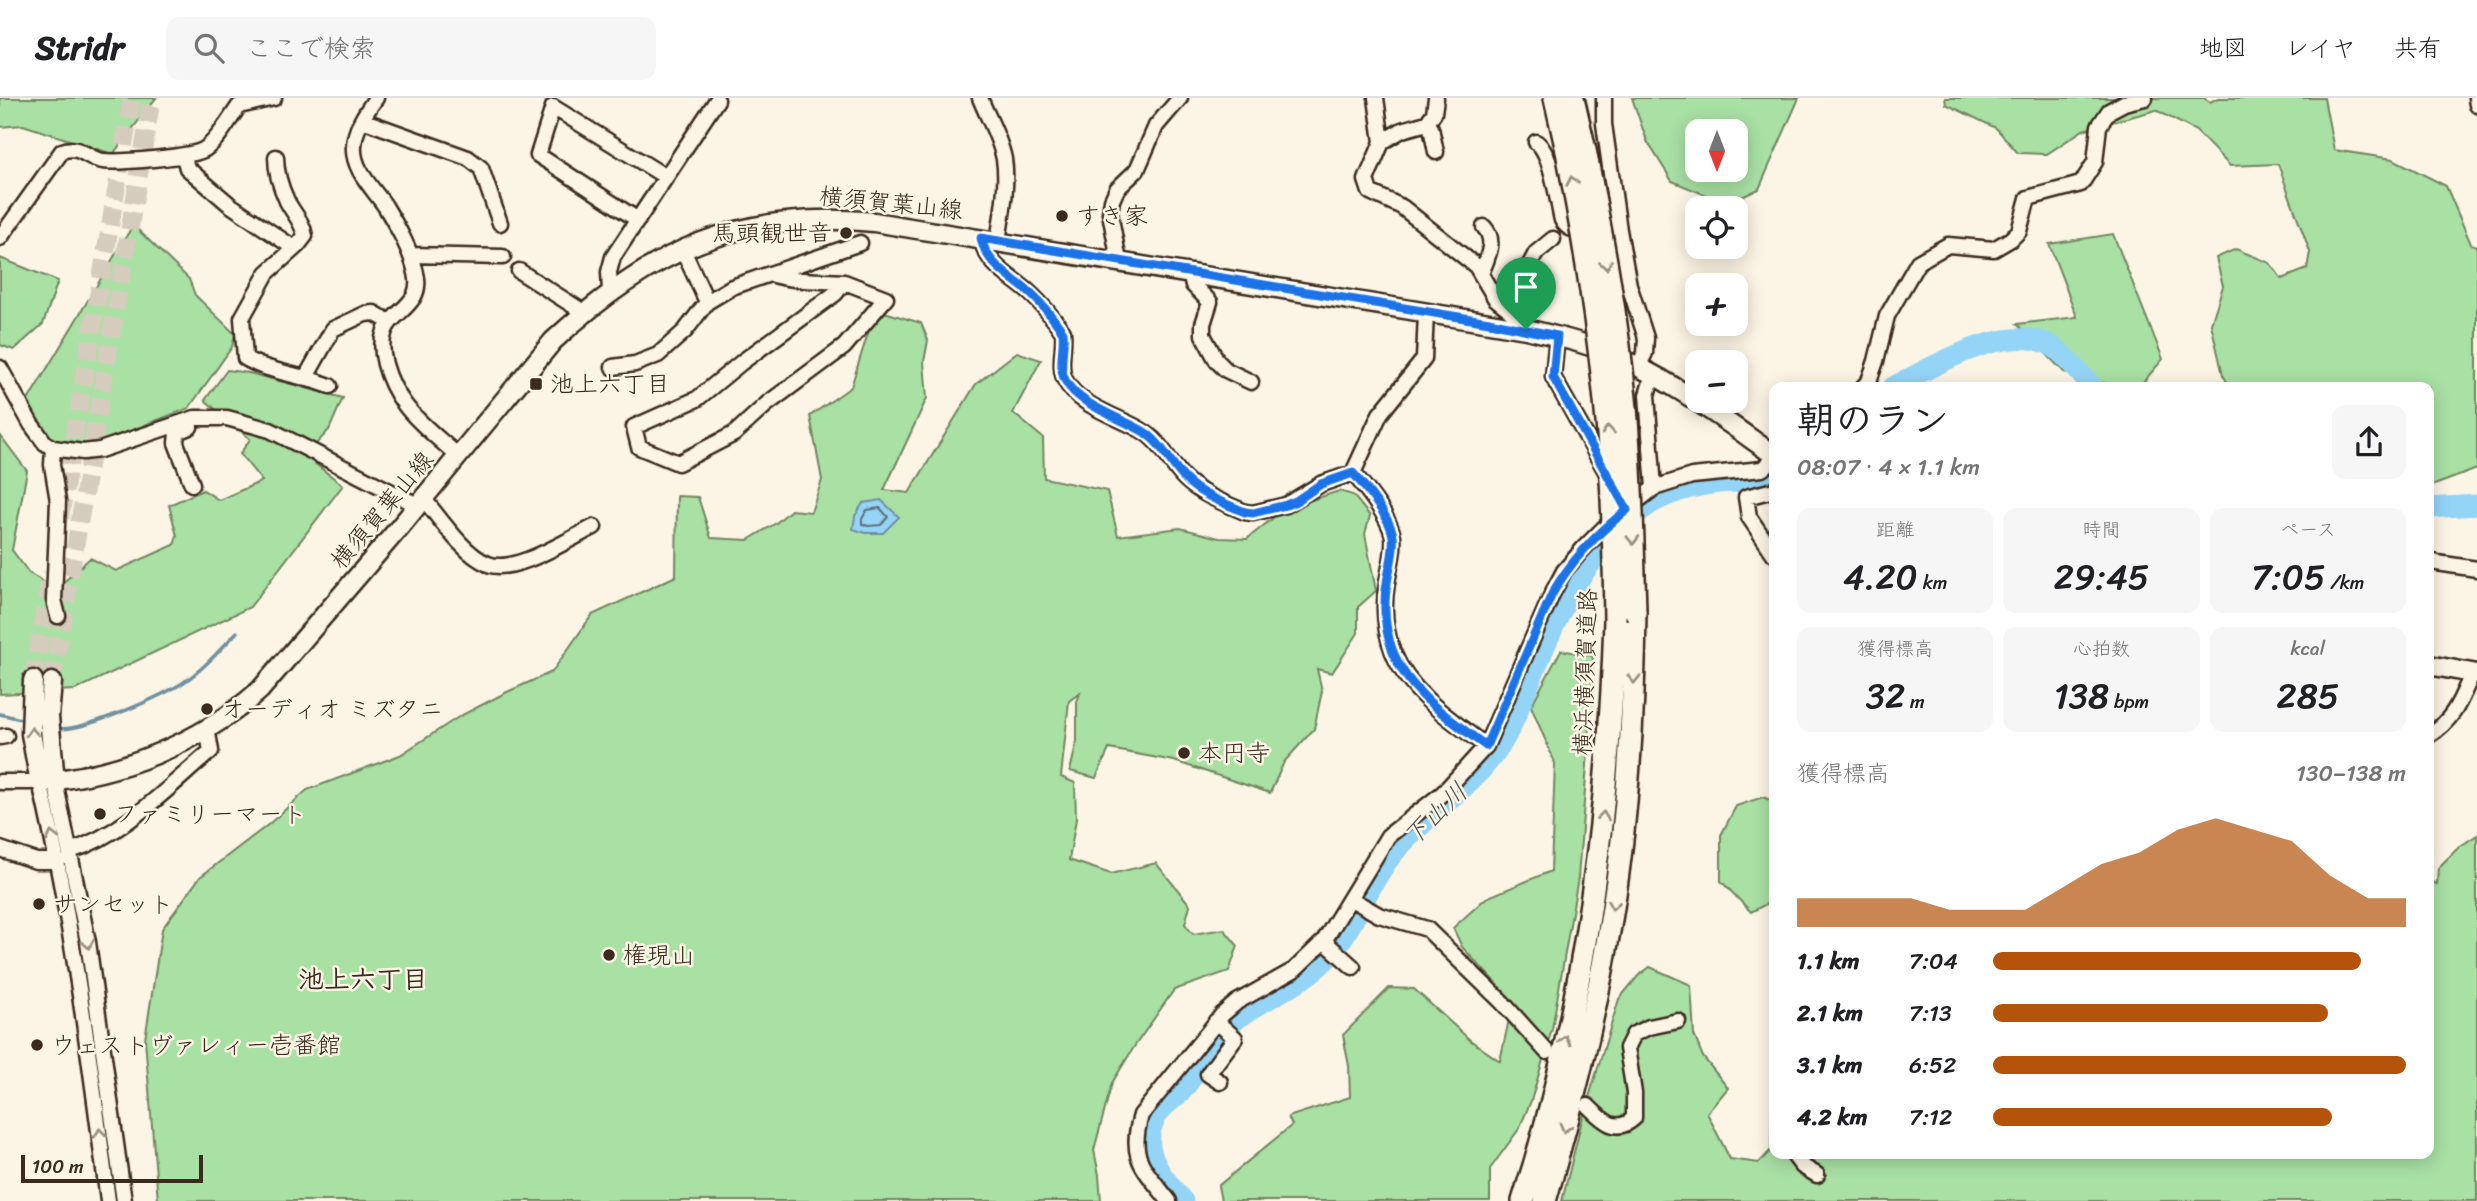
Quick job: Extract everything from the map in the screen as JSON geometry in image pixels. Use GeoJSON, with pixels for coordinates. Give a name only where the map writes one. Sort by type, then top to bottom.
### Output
{"type":"FeatureCollection","features":[{"type":"Feature","properties":{"kind":"highway","name":"横浜横須賀道路"},"geometry":{"type":"LineString","coordinates":[[1555,98],[1576,150]]}},
{"type":"Feature","properties":{"kind":"highway","name":"横浜横須賀道路"},"geometry":{"type":"LineString","coordinates":[[1545,1201],[1589,1035],[1610,929],[1628,790],[1634,688],[1613,512],[1607,421],[1576,150],[1573,98]]}},
{"type":"Feature","properties":{"kind":"highway","name":"横浜横須賀道路"},"geometry":{"type":"LineString","coordinates":[[1522,1201],[1554,1089],[1570,1020],[1597,870],[1625,616]]}},
{"type":"Feature","properties":{"kind":"main road","name":"横須賀葉山線"},"geometry":{"type":"LineString","coordinates":[[47,782],[108,771],[130,764],[207,728],[244,705],[260,690],[420,502],[553,341],[610,292],[660,260],[718,236],[772,222],[820,218],[874,222],[990,239],[1557,336],[1605,352],[1646,371],[1678,389],[1769,453]]}},
{"type":"Feature","properties":{"kind":"main road"},"geometry":{"type":"LineString","coordinates":[[2434,666],[2474,674]]}},
{"type":"Feature","properties":{"kind":"main road"},"geometry":{"type":"LineString","coordinates":[[33,680],[32,734],[47,782]]}},
{"type":"Feature","properties":{"kind":"main road"},"geometry":{"type":"LineString","coordinates":[[47,782],[48,718],[52,682]]}},
{"type":"Feature","properties":{"kind":"street"},"geometry":{"type":"LineString","coordinates":[[0,238],[62,151],[69,148],[79,149],[100,161],[184,156],[204,150],[215,140],[239,106],[274,98]]}},
{"type":"Feature","properties":{"kind":"street"},"geometry":{"type":"LineString","coordinates":[[376,98],[362,120],[354,147],[356,163],[385,207],[411,255],[418,286],[415,298],[390,323],[383,345],[384,357],[396,389],[406,406],[458,457]]}},
{"type":"Feature","properties":{"kind":"street"},"geometry":{"type":"LineString","coordinates":[[980,98],[1000,145],[1005,180],[990,239],[984,250],[1000,271],[1035,298],[1063,332],[1065,381],[1092,405],[1155,440],[1194,487],[1245,512],[1253,513],[1286,505],[1321,484],[1353,473],[1380,414],[1424,359],[1426,312]]}},
{"type":"Feature","properties":{"kind":"street"},"geometry":{"type":"LineString","coordinates":[[1119,261],[1110,213],[1112,200],[1117,189],[1137,170],[1156,126],[1180,98]]}},
{"type":"Feature","properties":{"kind":"street"},"geometry":{"type":"LineString","coordinates":[[1376,98],[1382,142],[1366,186],[1370,192],[1402,207],[1451,245],[1481,274],[1495,298],[1520,318],[1526,329]]}},
{"type":"Feature","properties":{"kind":"street"},"geometry":{"type":"LineString","coordinates":[[1382,142],[1402,130],[1427,123],[1434,113],[1436,98]]}},
{"type":"Feature","properties":{"kind":"street"},"geometry":{"type":"LineString","coordinates":[[1604,98],[1604,124],[1619,230],[1629,285],[1646,338],[1654,488]]}},
{"type":"Feature","properties":{"kind":"street"},"geometry":{"type":"LineString","coordinates":[[1868,382],[1887,316],[1918,262],[1948,245],[1994,249],[2011,239],[2019,231],[2028,198],[2081,184],[2089,174],[2095,162],[2099,126],[2109,111],[2124,103],[2145,98]]}},
{"type":"Feature","properties":{"kind":"street"},"geometry":{"type":"LineString","coordinates":[[2476,98],[2477,105]]}},
{"type":"Feature","properties":{"kind":"street"},"geometry":{"type":"LineString","coordinates":[[610,292],[609,272],[613,257],[717,100]]}},
{"type":"Feature","properties":{"kind":"street"},"geometry":{"type":"LineString","coordinates":[[638,220],[538,156],[553,107],[666,177]]}},
{"type":"Feature","properties":{"kind":"street"},"geometry":{"type":"LineString","coordinates":[[362,120],[468,158],[481,168],[500,223]]}},
{"type":"Feature","properties":{"kind":"street"},"geometry":{"type":"LineString","coordinates":[[1427,123],[1431,128],[1436,152]]}},
{"type":"Feature","properties":{"kind":"street"},"geometry":{"type":"LineString","coordinates":[[1536,142],[1541,145],[1548,159],[1566,228],[1619,230]]}},
{"type":"Feature","properties":{"kind":"street"},"geometry":{"type":"LineString","coordinates":[[184,156],[187,168],[229,204],[294,248]]}},
{"type":"Feature","properties":{"kind":"street"},"geometry":{"type":"LineString","coordinates":[[276,157],[276,172],[287,200],[304,228],[305,236],[267,273],[242,318],[245,358],[256,366],[306,377],[330,386]]}},
{"type":"Feature","properties":{"kind":"street"},"geometry":{"type":"LineString","coordinates":[[1481,274],[1492,241],[1491,234],[1484,227]]}},
{"type":"Feature","properties":{"kind":"street"},"geometry":{"type":"LineString","coordinates":[[1495,298],[1513,276],[1527,270],[1536,253],[1553,239]]}},
{"type":"Feature","properties":{"kind":"street"},"geometry":{"type":"LineString","coordinates":[[613,367],[635,364],[658,355],[685,331],[707,302],[732,286],[860,243]]}},
{"type":"Feature","properties":{"kind":"street"},"geometry":{"type":"LineString","coordinates":[[683,250],[707,302]]}},
{"type":"Feature","properties":{"kind":"street"},"geometry":{"type":"LineString","coordinates":[[411,255],[503,257]]}},
{"type":"Feature","properties":{"kind":"street"},"geometry":{"type":"LineString","coordinates":[[519,271],[585,313]]}},
{"type":"Feature","properties":{"kind":"street"},"geometry":{"type":"LineString","coordinates":[[1190,273],[1193,285],[1210,302],[1203,324],[1203,335],[1217,361],[1226,370],[1251,382]]}},
{"type":"Feature","properties":{"kind":"street"},"geometry":{"type":"LineString","coordinates":[[771,274],[784,278],[844,282],[886,298],[844,347],[767,404],[734,434],[678,463],[639,447],[634,427],[698,399],[742,362],[836,293],[844,282]]}},
{"type":"Feature","properties":{"kind":"street"},"geometry":{"type":"LineString","coordinates":[[306,377],[333,329],[365,314],[374,313],[390,323]]}},
{"type":"Feature","properties":{"kind":"street"},"geometry":{"type":"LineString","coordinates":[[1557,336],[1553,377],[1627,510]]}},
{"type":"Feature","properties":{"kind":"street"},"geometry":{"type":"LineString","coordinates":[[0,368],[31,424],[45,443],[53,448],[83,452],[100,450],[195,418],[227,418],[271,430],[420,502],[468,550],[487,564],[501,566],[521,562],[594,527]]}},
{"type":"Feature","properties":{"kind":"street"},"geometry":{"type":"LineString","coordinates":[[192,484],[176,443],[177,432],[195,424],[195,418]]}},
{"type":"Feature","properties":{"kind":"street"},"geometry":{"type":"LineString","coordinates":[[53,448],[52,466],[58,501],[53,573],[54,600],[58,616]]}},
{"type":"Feature","properties":{"kind":"street"},"geometry":{"type":"LineString","coordinates":[[1169,1201],[1141,1165],[1136,1154],[1137,1128],[1141,1115],[1237,1002],[1294,970],[1326,943],[1388,836],[1443,793],[1486,746],[1564,572],[1607,525],[1654,488],[1692,476],[1762,469],[1769,462]]}},
{"type":"Feature","properties":{"kind":"street"},"geometry":{"type":"LineString","coordinates":[[1353,473],[1364,485],[1393,534],[1394,550],[1385,604],[1387,631],[1394,654],[1410,679],[1432,704],[1486,746]]}},
{"type":"Feature","properties":{"kind":"street"},"geometry":{"type":"LineString","coordinates":[[1769,491],[1746,498],[1749,517],[1769,547]]}},
{"type":"Feature","properties":{"kind":"street"},"geometry":{"type":"LineString","coordinates":[[2434,562],[2477,569]]}},
{"type":"Feature","properties":{"kind":"street"},"geometry":{"type":"LineString","coordinates":[[2434,731],[2449,720],[2458,708],[2474,674]]}},
{"type":"Feature","properties":{"kind":"street"},"geometry":{"type":"LineString","coordinates":[[70,851],[84,847],[126,822],[211,751],[207,728]]}},
{"type":"Feature","properties":{"kind":"street"},"geometry":{"type":"LineString","coordinates":[[0,782],[47,782]]}},
{"type":"Feature","properties":{"kind":"street"},"geometry":{"type":"LineString","coordinates":[[47,782],[70,851],[88,942],[124,1201]]}},
{"type":"Feature","properties":{"kind":"street"},"geometry":{"type":"LineString","coordinates":[[47,782],[83,1003],[108,1201]]}},
{"type":"Feature","properties":{"kind":"street"},"geometry":{"type":"LineString","coordinates":[[0,849],[36,862],[58,861]]}},
{"type":"Feature","properties":{"kind":"street"},"geometry":{"type":"LineString","coordinates":[[1353,900],[1398,922],[1427,929],[1502,1002],[1547,1052]]}},
{"type":"Feature","properties":{"kind":"street"},"geometry":{"type":"LineString","coordinates":[[1326,943],[1353,967]]}},
{"type":"Feature","properties":{"kind":"street"},"geometry":{"type":"LineString","coordinates":[[1588,1106],[1606,1124],[1618,1126],[1627,1124],[1634,1118],[1634,1093],[1628,1048],[1634,1034],[1649,1027],[1678,1021]]}},
{"type":"Feature","properties":{"kind":"street"},"geometry":{"type":"LineString","coordinates":[[1218,1023],[1236,1038],[1208,1074],[1220,1082]]}},
{"type":"Feature","properties":{"kind":"street"},"geometry":{"type":"LineString","coordinates":[[1797,1159],[1802,1166],[1817,1175]]}},
{"type":"Feature","properties":{"kind":"green space"},"geometry":{"type":"Polygon","coordinates":[[[0,98],[156,98],[113,154],[23,125],[0,127],[0,98]]]}},
{"type":"Feature","properties":{"kind":"green space"},"geometry":{"type":"Polygon","coordinates":[[[1632,98],[1799,98],[1759,189],[1744,196],[1708,196],[1672,181],[1647,141],[1632,98]]]}},
{"type":"Feature","properties":{"kind":"green space"},"geometry":{"type":"Polygon","coordinates":[[[1945,98],[2204,98],[2210,102],[2218,98],[2324,98],[2334,150],[2393,159],[2446,186],[2471,244],[2477,246],[2477,469],[2434,485],[2434,382],[2227,382],[2211,324],[2223,286],[2216,258],[2236,249],[2270,263],[2282,279],[2307,269],[2310,252],[2278,164],[2230,166],[2196,131],[2156,110],[2083,130],[2047,154],[2018,153],[1996,128],[1946,104],[1945,98]]]}},
{"type":"Feature","properties":{"kind":"green space"},"geometry":{"type":"Polygon","coordinates":[[[133,225],[189,279],[195,295],[235,334],[232,347],[189,408],[85,448],[59,445],[46,439],[24,407],[133,225]]]}},
{"type":"Feature","properties":{"kind":"green space"},"geometry":{"type":"Polygon","coordinates":[[[2113,234],[2163,359],[2143,382],[2100,382],[2064,372],[2017,324],[2077,317],[2049,244],[2113,234]]]}},
{"type":"Feature","properties":{"kind":"green space"},"geometry":{"type":"Polygon","coordinates":[[[0,258],[58,281],[43,324],[14,350],[0,345],[0,258]]]}},
{"type":"Feature","properties":{"kind":"green space"},"geometry":{"type":"Polygon","coordinates":[[[881,311],[921,323],[928,340],[924,362],[927,398],[884,490],[909,493],[976,384],[1017,352],[1041,360],[1013,413],[1043,438],[1044,478],[1107,491],[1118,536],[1180,528],[1219,538],[1247,539],[1284,509],[1339,491],[1353,495],[1370,516],[1365,534],[1376,591],[1358,607],[1358,633],[1332,673],[1317,669],[1322,691],[1314,729],[1284,762],[1270,793],[1174,761],[1109,749],[1096,778],[1070,771],[1077,741],[1077,702],[1080,693],[1069,701],[1061,777],[1075,783],[1076,819],[1069,860],[1111,874],[1156,863],[1190,905],[1185,924],[1193,934],[1224,929],[1238,946],[1229,971],[1174,990],[1112,1083],[1094,1150],[1101,1201],[158,1201],[145,1039],[162,929],[200,877],[269,824],[307,790],[400,755],[460,716],[552,672],[592,615],[676,576],[677,496],[698,497],[711,538],[748,540],[791,510],[811,512],[822,480],[810,416],[851,387],[869,330],[881,311]]]}},
{"type":"Feature","properties":{"kind":"green space"},"geometry":{"type":"Polygon","coordinates":[[[227,370],[249,373],[343,398],[329,430],[305,456],[343,485],[250,607],[75,690],[0,694],[0,435],[27,471],[12,550],[29,573],[56,589],[90,558],[116,571],[174,545],[177,536],[169,505],[203,490],[219,500],[262,481],[240,454],[250,439],[205,400],[227,370]]]}},
{"type":"Feature","properties":{"kind":"green space"},"geometry":{"type":"Polygon","coordinates":[[[1561,650],[1593,656],[1592,702],[1578,878],[1552,1029],[1531,1101],[1519,1129],[1490,1169],[1490,1201],[1221,1201],[1218,1186],[1292,1125],[1288,1117],[1350,1097],[1349,1066],[1343,1035],[1389,988],[1414,989],[1470,1040],[1500,1061],[1513,1001],[1462,947],[1453,928],[1486,898],[1551,871],[1555,763],[1531,706],[1561,650]]]}},
{"type":"Feature","properties":{"kind":"green space"},"geometry":{"type":"Polygon","coordinates":[[[1763,797],[1769,800],[1769,903],[1751,912],[1721,881],[1721,835],[1736,806],[1763,797]]]}},
{"type":"Feature","properties":{"kind":"green space"},"geometry":{"type":"Polygon","coordinates":[[[2477,835],[2477,1201],[1562,1201],[1582,1120],[1619,999],[1638,976],[1650,967],[1691,985],[1694,1035],[1703,1057],[1728,1088],[1707,1113],[1730,1159],[1759,1163],[1769,1152],[1769,1159],[2434,1159],[2434,883],[2437,884],[2438,868],[2459,847],[2477,835]]]}},
{"type":"Feature","properties":{"kind":"water"},"geometry":{"type":"Polygon","coordinates":[[[881,500],[899,517],[883,533],[866,533],[853,529],[855,516],[863,503],[881,500]]]}},
{"type":"Feature","properties":{"kind":"waterway","name":"下山川"},"geometry":{"type":"LineString","coordinates":[[1902,382],[1973,348],[2018,338],[2038,340],[2055,348],[2088,382]]}},
{"type":"Feature","properties":{"kind":"waterway","name":"下山川"},"geometry":{"type":"LineString","coordinates":[[1183,1201],[1159,1169],[1150,1146],[1150,1134],[1162,1109],[1182,1091],[1218,1038],[1232,1023],[1301,980],[1327,959],[1346,933],[1393,854],[1489,760],[1509,731],[1567,600],[1591,563],[1635,515],[1660,499],[1698,486],[1769,478]]}},
{"type":"Feature","properties":{"kind":"waterway","name":"下山川"},"geometry":{"type":"LineString","coordinates":[[2434,508],[2477,505]]}},
{"type":"Feature","properties":{"kind":"waterway"},"geometry":{"type":"LineString","coordinates":[[56,728],[100,720],[170,690],[196,673],[237,632]]}},
{"type":"Feature","properties":{"kind":"waterway"},"geometry":{"type":"LineString","coordinates":[[0,714],[25,720]]}},
{"type":"Feature","properties":{"kind":"tunnel"},"geometry":{"type":"LineString","coordinates":[[60,518],[132,98]]}},
{"type":"Feature","properties":{"kind":"tunnel"},"geometry":{"type":"LineString","coordinates":[[52,682],[152,98]]}},
{"type":"Feature","properties":{"kind":"tunnel"},"geometry":{"type":"LineString","coordinates":[[33,680],[51,573]]}},
{"type":"Feature","properties":{"kind":"place","name":"すき家"},"geometry":{"type":"Point","coordinates":[1062,216]}},
{"type":"Feature","properties":{"kind":"place","name":"馬頭観世音"},"geometry":{"type":"Point","coordinates":[846,233]}},
{"type":"Feature","properties":{"kind":"place","name":"池上六丁目"},"geometry":{"type":"Point","coordinates":[536,384]}},
{"type":"Feature","properties":{"kind":"place","name":"オーディオ ミズタニ"},"geometry":{"type":"Point","coordinates":[207,709]}},
{"type":"Feature","properties":{"kind":"place","name":"本円寺"},"geometry":{"type":"Point","coordinates":[1184,753]}},
{"type":"Feature","properties":{"kind":"place","name":"ファミリーマート"},"geometry":{"type":"Point","coordinates":[100,814]}},
{"type":"Feature","properties":{"kind":"place","name":"サンセット"},"geometry":{"type":"Point","coordinates":[39,904]}},
{"type":"Feature","properties":{"kind":"place","name":"権現山"},"geometry":{"type":"Point","coordinates":[609,955]}},
{"type":"Feature","properties":{"kind":"place","name":"ウェストヴァレィー壱番館"},"geometry":{"type":"Point","coordinates":[37,1045]}},
{"type":"Feature","properties":{"kind":"district","name":"池上六丁目"},"geometry":{"type":"Point","coordinates":[363,979]}},
{"type":"Feature","properties":{"kind":"route"},"geometry":{"type":"LineString","coordinates":[[981,238],[1489,322],[1526,329],[1557,336],[1553,377],[1627,510],[1607,525],[1564,572],[1486,746],[1432,704],[1410,679],[1394,654],[1387,631],[1385,604],[1394,550],[1393,534],[1364,485],[1353,473],[1321,484],[1286,505],[1253,513],[1245,512],[1194,487],[1155,440],[1092,405],[1065,381],[1063,332],[1025,288],[1000,271],[984,250],[981,238]]}}]}
